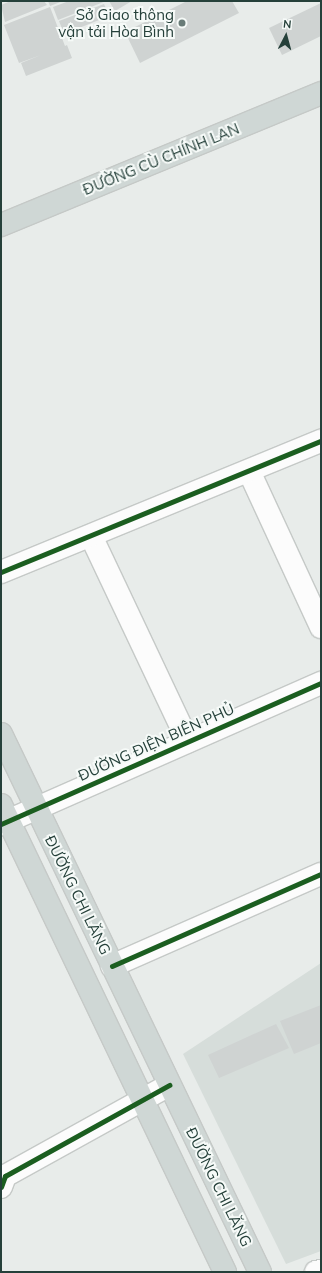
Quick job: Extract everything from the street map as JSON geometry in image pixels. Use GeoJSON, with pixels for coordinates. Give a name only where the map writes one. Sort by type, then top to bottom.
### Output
{"type":"FeatureCollection","features":[{"type":"Feature","properties":{"kind":"main road","name":"ĐƯỜNG CÙ CHÍNH LAN"},"geometry":{"type":"LineString","coordinates":[[1,225],[321,93]]}},
{"type":"Feature","properties":{"kind":"main road","name":"ĐƯỜNG CHI LĂNG"},"geometry":{"type":"LineString","coordinates":[[1,734],[260,1272]]}},
{"type":"Feature","properties":{"kind":"main road","name":"ĐƯỜNG CHI LĂNG"},"geometry":{"type":"LineString","coordinates":[[4,817],[225,1272]]}},
{"type":"Feature","properties":{"kind":"street"},"geometry":{"type":"LineString","coordinates":[[1,572],[321,441]]}},
{"type":"Feature","properties":{"kind":"street"},"geometry":{"type":"LineString","coordinates":[[249,471],[321,627]]}},
{"type":"Feature","properties":{"kind":"street"},"geometry":{"type":"LineString","coordinates":[[91,536],[188,741]]}},
{"type":"Feature","properties":{"kind":"street","name":"ĐƯỜNG ĐIỆN BIÊN PHỦ"},"geometry":{"type":"LineString","coordinates":[[4,817],[36,808],[321,683]]}},
{"type":"Feature","properties":{"kind":"street"},"geometry":{"type":"LineString","coordinates":[[112,966],[321,874]]}},
{"type":"Feature","properties":{"kind":"street"},"geometry":{"type":"LineString","coordinates":[[2,1177],[169,1085]]}},
{"type":"Feature","properties":{"kind":"street"},"geometry":{"type":"LineString","coordinates":[[316,1272],[321,1271]]}},
{"type":"Feature","properties":{"kind":"shaded area"},"geometry":{"type":"Polygon","coordinates":[[[321,963],[321,1251],[286,1264],[183,1054],[321,963]]]}},
{"type":"Feature","properties":{"kind":"building"},"geometry":{"type":"Polygon","coordinates":[[[11,1],[44,1],[47,5],[5,22],[1,5],[11,1]]]}},
{"type":"Feature","properties":{"kind":"building"},"geometry":{"type":"Polygon","coordinates":[[[48,1],[63,1],[50,6],[48,1]]]}},
{"type":"Feature","properties":{"kind":"building"},"geometry":{"type":"Polygon","coordinates":[[[69,1],[106,1],[58,20],[53,7],[69,1]]]}},
{"type":"Feature","properties":{"kind":"building"},"geometry":{"type":"Polygon","coordinates":[[[109,1],[132,1],[115,11],[109,1]]]}},
{"type":"Feature","properties":{"kind":"building","name":"Sở Giao thông vận tải Hòa Bình"},"geometry":{"type":"Polygon","coordinates":[[[187,1],[232,1],[239,13],[140,63],[125,32],[187,1]]]}},
{"type":"Feature","properties":{"kind":"building"},"geometry":{"type":"Polygon","coordinates":[[[321,3],[321,36],[282,55],[269,28],[321,3]]]}},
{"type":"Feature","properties":{"kind":"building"},"geometry":{"type":"Polygon","coordinates":[[[104,4],[109,16],[64,34],[59,21],[104,4]]]}},
{"type":"Feature","properties":{"kind":"building"},"geometry":{"type":"Polygon","coordinates":[[[50,7],[65,46],[67,45],[72,58],[26,76],[21,63],[41,55],[19,63],[4,25],[50,7]]]}},
{"type":"Feature","properties":{"kind":"building"},"geometry":{"type":"Polygon","coordinates":[[[321,1005],[321,1043],[294,1054],[280,1021],[321,1005]]]}},
{"type":"Feature","properties":{"kind":"building"},"geometry":{"type":"Polygon","coordinates":[[[276,1024],[289,1048],[219,1078],[208,1055],[276,1024]]]}},
{"type":"Feature","properties":{"kind":"cycle path"},"geometry":{"type":"LineString","coordinates":[[1,572],[321,441]]}},
{"type":"Feature","properties":{"kind":"cycle path"},"geometry":{"type":"LineString","coordinates":[[1,824],[321,683]]}},
{"type":"Feature","properties":{"kind":"cycle path"},"geometry":{"type":"LineString","coordinates":[[112,966],[321,874]]}},
{"type":"Feature","properties":{"kind":"cycle path"},"geometry":{"type":"LineString","coordinates":[[1,1187],[5,1176],[169,1085]]}},
{"type":"Feature","properties":{"kind":"place","name":"Sở Giao thông vận tải Hòa Bình"},"geometry":{"type":"Point","coordinates":[182,23]}}]}
